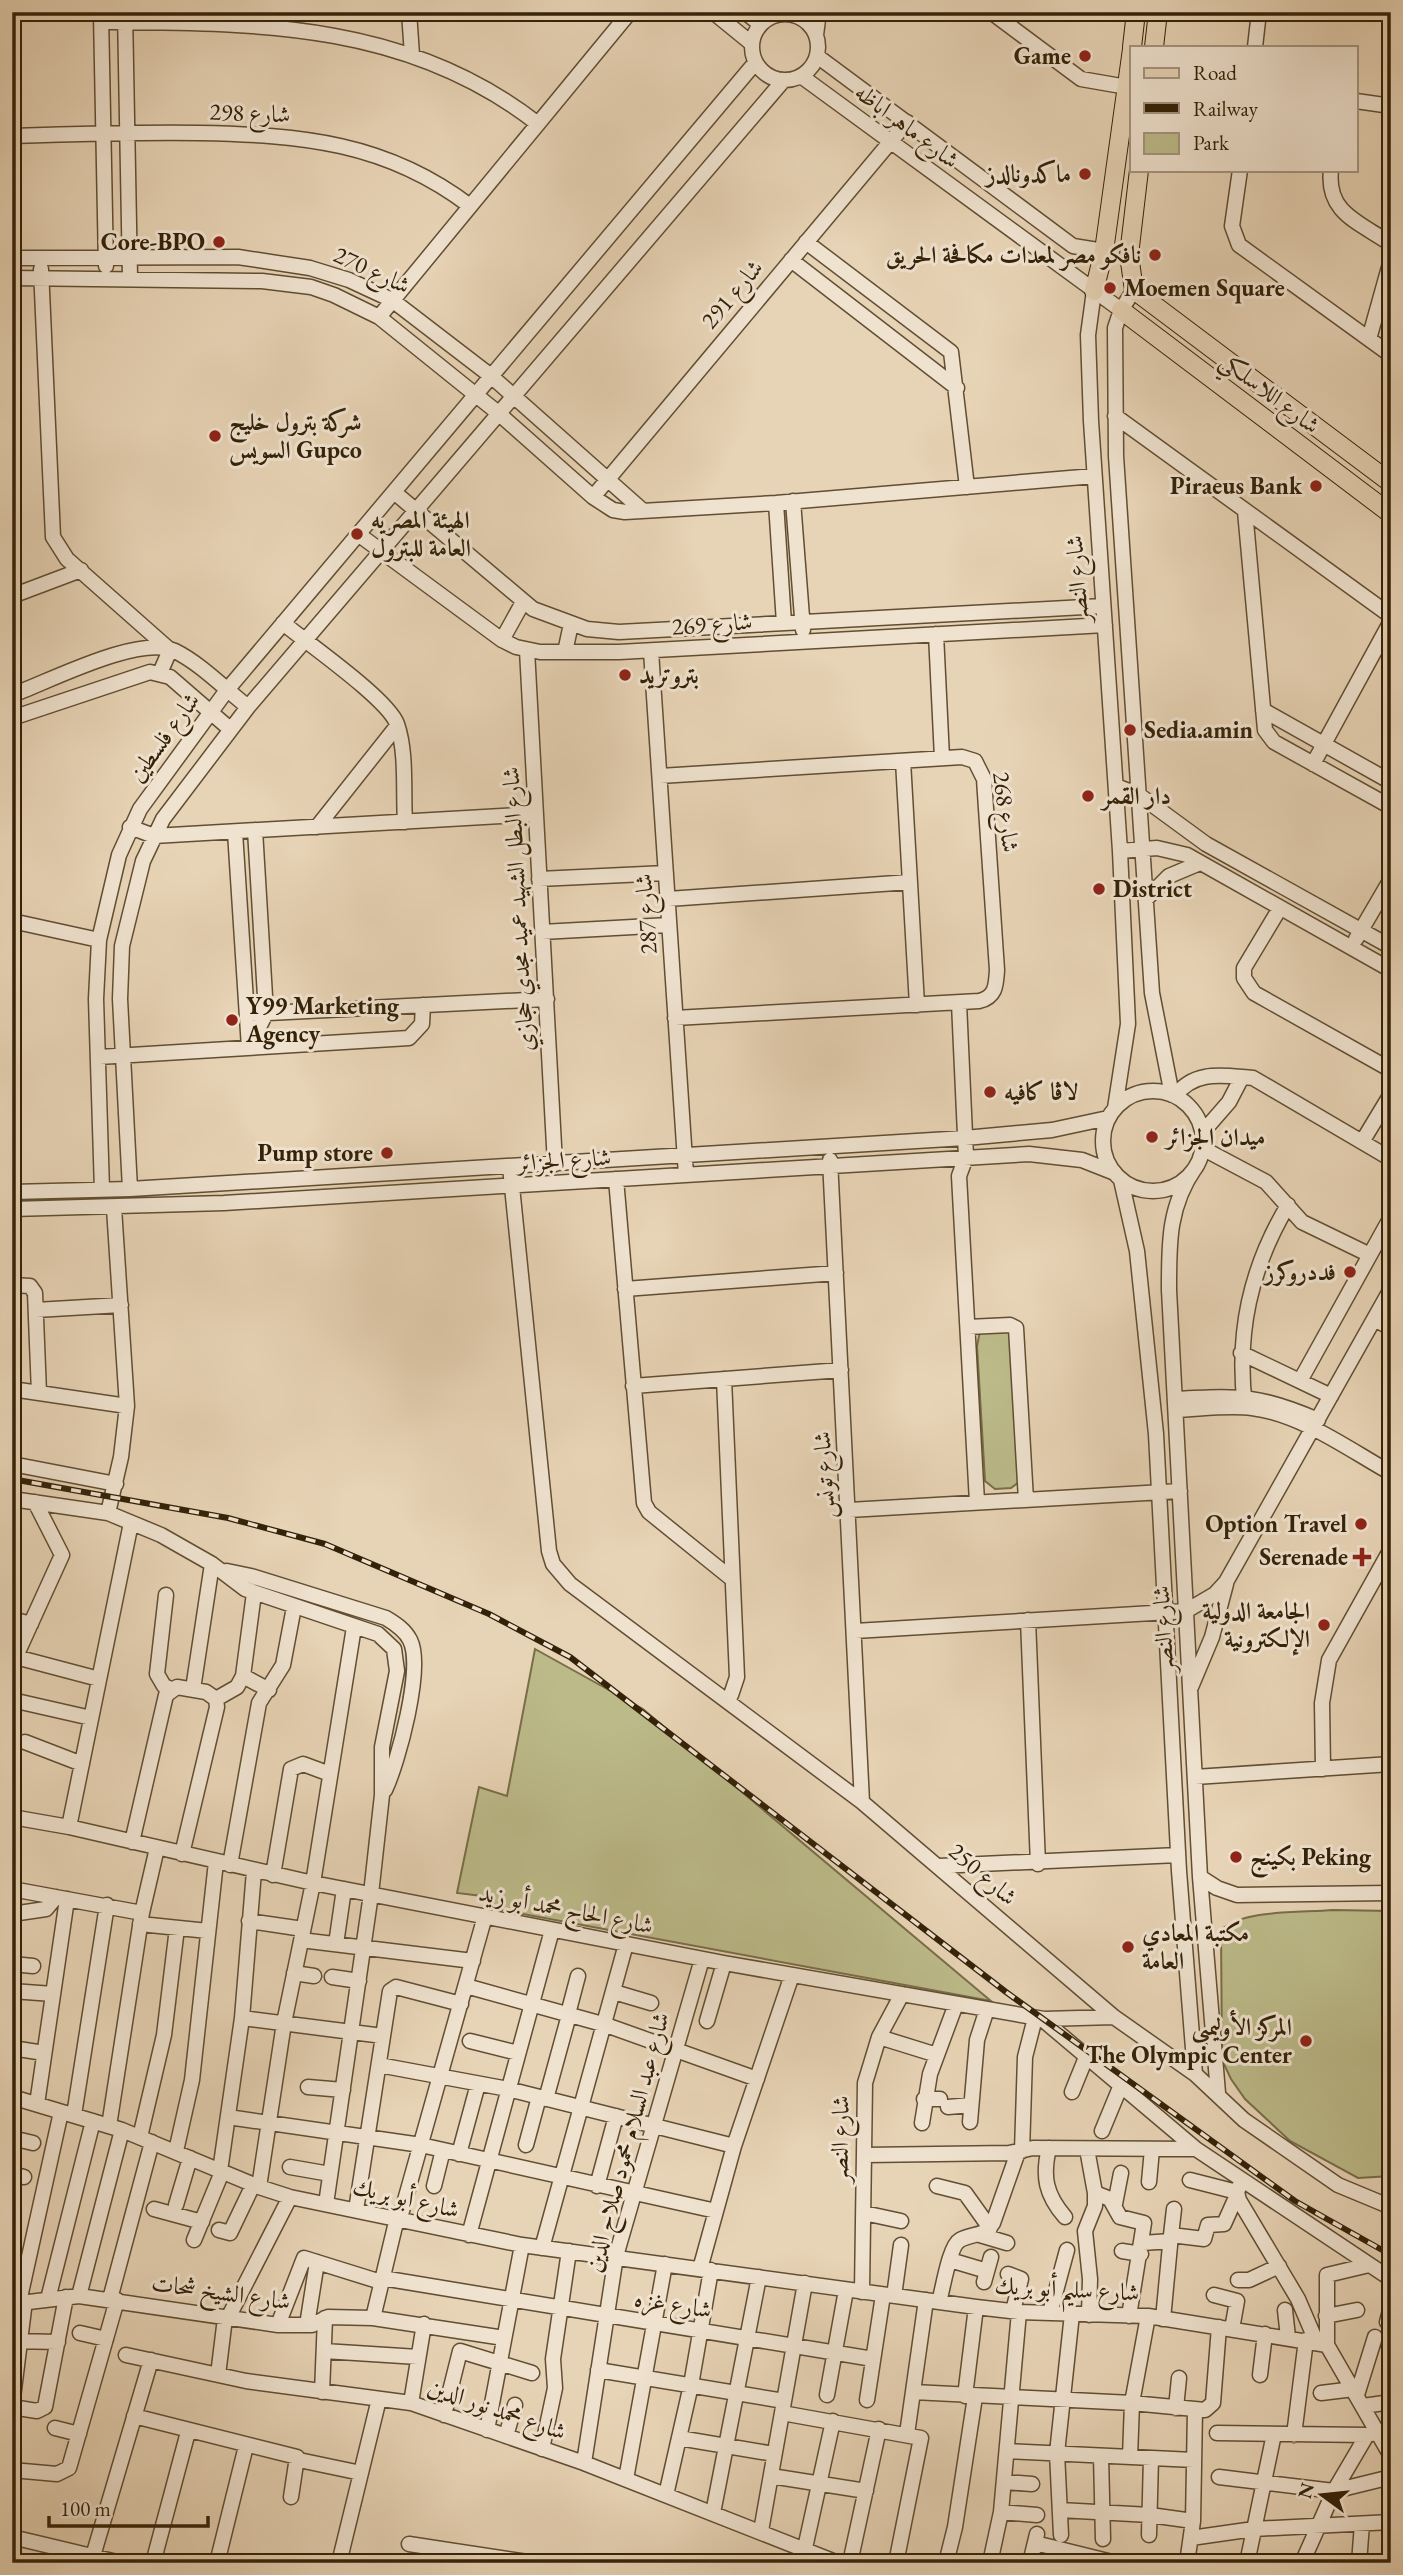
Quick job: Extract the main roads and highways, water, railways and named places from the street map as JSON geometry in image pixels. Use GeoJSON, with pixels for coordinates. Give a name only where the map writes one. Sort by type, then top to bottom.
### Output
{"type":"FeatureCollection","features":[{"type":"Feature","properties":{"kind":"main road","name":"شارع النصر"},"geometry":{"type":"LineString","coordinates":[[1132,46],[1136,12]]}},
{"type":"Feature","properties":{"kind":"main road"},"geometry":{"type":"LineString","coordinates":[[1154,46],[1158,12]]}},
{"type":"Feature","properties":{"kind":"main road","name":"شارع النصر"},"geometry":{"type":"LineString","coordinates":[[1094,291],[1104,251],[1130,68]]}},
{"type":"Feature","properties":{"kind":"main road","name":"شارع اللاسلكي"},"geometry":{"type":"LineString","coordinates":[[1139,172],[1129,255],[1134,290],[1388,476]]}},
{"type":"Feature","properties":{"kind":"main road","name":"شارع اللاسلكي"},"geometry":{"type":"LineString","coordinates":[[1121,310],[1169,349],[1391,514]]}},
{"type":"Feature","properties":{"kind":"main road"},"geometry":{"type":"LineString","coordinates":[[1169,349],[1175,337],[1186,329]]}},
{"type":"Feature","properties":{"kind":"railway"},"geometry":{"type":"LineString","coordinates":[[12,1479],[228,1518],[325,1544],[489,1614],[570,1657],[1006,1992],[1295,2201],[1391,2255]]}},
{"type":"Feature","properties":{"kind":"place","name":"Game"},"geometry":{"type":"Point","coordinates":[1085,56]}},
{"type":"Feature","properties":{"kind":"place","name":"ماكدونالدز"},"geometry":{"type":"Point","coordinates":[1085,174]}},
{"type":"Feature","properties":{"kind":"place","name":"Core-BPO"},"geometry":{"type":"Point","coordinates":[219,242]}},
{"type":"Feature","properties":{"kind":"place","name":"نافكو مصر لمعدات مكافحة الحريق"},"geometry":{"type":"Point","coordinates":[1155,255]}},
{"type":"Feature","properties":{"kind":"place","name":"Moemen Square"},"geometry":{"type":"Point","coordinates":[1110,288]}},
{"type":"Feature","properties":{"kind":"place","name":"شركة بترول خليج السويس Gupco"},"geometry":{"type":"Point","coordinates":[215,436]}},
{"type":"Feature","properties":{"kind":"place","name":"Piraeus Bank"},"geometry":{"type":"Point","coordinates":[1316,486]}},
{"type":"Feature","properties":{"kind":"place","name":"الهيئة المصريه العامة للبترول"},"geometry":{"type":"Point","coordinates":[357,534]}},
{"type":"Feature","properties":{"kind":"place","name":"بتروتريد"},"geometry":{"type":"Point","coordinates":[625,675]}},
{"type":"Feature","properties":{"kind":"place","name":"Sedia.amin"},"geometry":{"type":"Point","coordinates":[1130,730]}},
{"type":"Feature","properties":{"kind":"place","name":"دار القمر"},"geometry":{"type":"Point","coordinates":[1088,796]}},
{"type":"Feature","properties":{"kind":"place","name":"District"},"geometry":{"type":"Point","coordinates":[1099,889]}},
{"type":"Feature","properties":{"kind":"place","name":"Y99 Marketing Agency"},"geometry":{"type":"Point","coordinates":[232,1020]}},
{"type":"Feature","properties":{"kind":"place","name":"لاڤا كافيه"},"geometry":{"type":"Point","coordinates":[990,1092]}},
{"type":"Feature","properties":{"kind":"place","name":"ميدان الجزائر"},"geometry":{"type":"Point","coordinates":[1152,1137]}},
{"type":"Feature","properties":{"kind":"place","name":"Pump store"},"geometry":{"type":"Point","coordinates":[387,1153]}},
{"type":"Feature","properties":{"kind":"place","name":"فددروكرز"},"geometry":{"type":"Point","coordinates":[1350,1272]}},
{"type":"Feature","properties":{"kind":"place","name":"Option Travel"},"geometry":{"type":"Point","coordinates":[1361,1524]}},
{"type":"Feature","properties":{"kind":"place","name":"Serenade"},"geometry":{"type":"Point","coordinates":[1362,1557]}},
{"type":"Feature","properties":{"kind":"place","name":"الجامعة الدولية الإلكترونية"},"geometry":{"type":"Point","coordinates":[1324,1625]}},
{"type":"Feature","properties":{"kind":"place","name":"بكينج Peking"},"geometry":{"type":"Point","coordinates":[1236,1857]}},
{"type":"Feature","properties":{"kind":"place","name":"مكتبة المعادي العامة"},"geometry":{"type":"Point","coordinates":[1128,1947]}},
{"type":"Feature","properties":{"kind":"place","name":"المركز الأوليمبى The Olympic Center"},"geometry":{"type":"Point","coordinates":[1306,2041]}}]}
